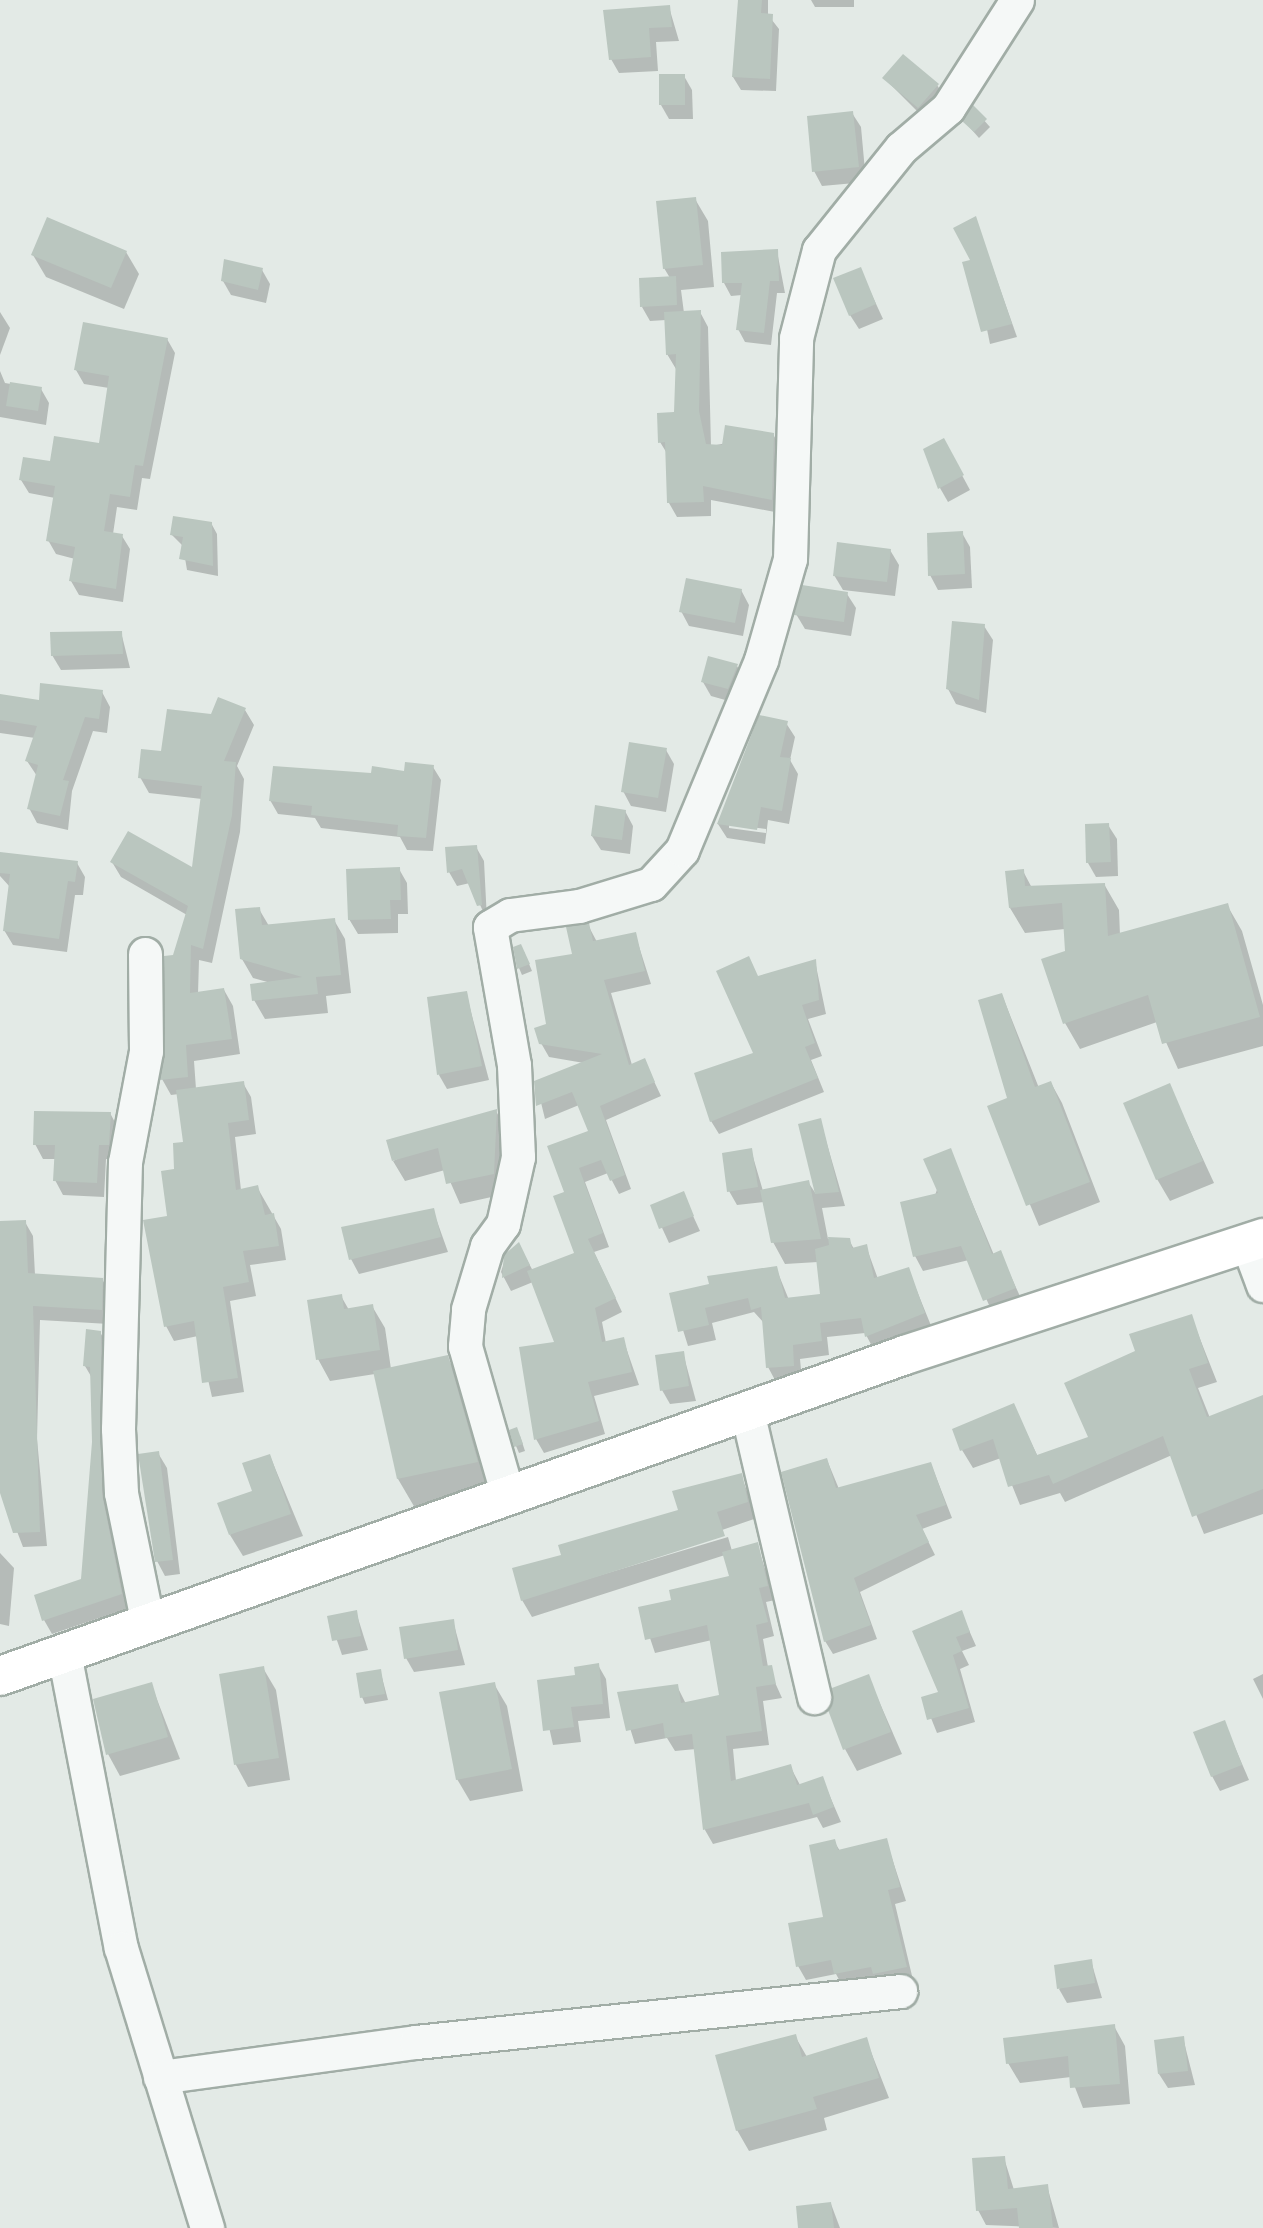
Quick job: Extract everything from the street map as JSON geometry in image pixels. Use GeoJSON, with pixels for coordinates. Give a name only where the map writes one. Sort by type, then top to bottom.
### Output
{"type":"FeatureCollection","features":[{"type":"Feature","properties":{"kind":"main road"},"geometry":{"type":"LineString","coordinates":[[0,1676],[747,1411],[1255,1240]]}},
{"type":"Feature","properties":{"kind":"street"},"geometry":{"type":"LineString","coordinates":[[508,1496],[465,1346],[468,1309],[487,1246],[503,1224],[518,1157],[514,1065],[490,927],[510,915],[579,905],[651,884],[681,850],[761,660],[790,559],[796,338],[819,250],[901,148],[948,108],[1017,0]]}},
{"type":"Feature","properties":{"kind":"street"},"geometry":{"type":"LineString","coordinates":[[145,954],[146,1051],[125,1162],[118,1429],[121,1493],[148,1624]]}},
{"type":"Feature","properties":{"kind":"street"},"geometry":{"type":"LineString","coordinates":[[1255,1240],[1263,1285]]}},
{"type":"Feature","properties":{"kind":"street"},"geometry":{"type":"LineString","coordinates":[[747,1411],[814,1697]]}},
{"type":"Feature","properties":{"kind":"street"},"geometry":{"type":"LineString","coordinates":[[64,1653],[121,1948],[207,2228]]}},
{"type":"Feature","properties":{"kind":"street"},"geometry":{"type":"LineString","coordinates":[[160,2077],[416,2042],[900,1991]]}},
{"type":"Feature","properties":{"kind":"building"},"geometry":{"type":"Polygon","coordinates":[[[738,0],[762,0],[761,13],[773,14],[770,79],[732,77],[738,0]]]}},
{"type":"Feature","properties":{"kind":"building"},"geometry":{"type":"Polygon","coordinates":[[[670,5],[672,27],[649,28],[651,57],[609,60],[603,10],[670,5]]]}},
{"type":"Feature","properties":{"kind":"building"},"geometry":{"type":"Polygon","coordinates":[[[903,54],[939,84],[918,108],[882,78],[903,54]]]}},
{"type":"Feature","properties":{"kind":"building"},"geometry":{"type":"Polygon","coordinates":[[[659,74],[685,74],[685,105],[659,105],[659,74]]]}},
{"type":"Feature","properties":{"kind":"building"},"geometry":{"type":"Polygon","coordinates":[[[973,105],[987,119],[974,132],[962,121],[973,105]]]}},
{"type":"Feature","properties":{"kind":"building"},"geometry":{"type":"Polygon","coordinates":[[[853,111],[859,167],[812,172],[807,116],[853,111]]]}},
{"type":"Feature","properties":{"kind":"building"},"geometry":{"type":"Polygon","coordinates":[[[696,197],[703,265],[663,269],[656,201],[696,197]]]}},
{"type":"Feature","properties":{"kind":"building"},"geometry":{"type":"Polygon","coordinates":[[[976,216],[1012,324],[981,332],[962,262],[970,260],[953,228],[976,216]]]}},
{"type":"Feature","properties":{"kind":"building"},"geometry":{"type":"Polygon","coordinates":[[[47,217],[127,251],[111,288],[31,255],[47,217]]]}},
{"type":"Feature","properties":{"kind":"building"},"geometry":{"type":"Polygon","coordinates":[[[778,249],[779,281],[770,281],[764,333],[736,330],[742,283],[722,283],[721,252],[778,249]]]}},
{"type":"Feature","properties":{"kind":"building"},"geometry":{"type":"Polygon","coordinates":[[[224,259],[263,268],[258,290],[221,281],[224,259]]]}},
{"type":"Feature","properties":{"kind":"building"},"geometry":{"type":"Polygon","coordinates":[[[861,267],[876,304],[849,316],[833,278],[861,267]]]}},
{"type":"Feature","properties":{"kind":"building"},"geometry":{"type":"Polygon","coordinates":[[[676,276],[677,305],[640,307],[639,278],[676,276]]]}},
{"type":"Feature","properties":{"kind":"building"},"geometry":{"type":"Polygon","coordinates":[[[701,310],[699,411],[706,444],[722,445],[725,425],[774,433],[772,500],[703,486],[704,502],[667,503],[665,442],[658,443],[657,413],[674,412],[676,354],[666,355],[664,312],[701,310]]]}},
{"type":"Feature","properties":{"kind":"building"},"geometry":{"type":"Polygon","coordinates":[[[83,322],[168,338],[143,466],[135,465],[130,497],[110,494],[104,531],[123,534],[116,589],[69,581],[75,547],[46,541],[55,486],[19,480],[23,457],[50,461],[54,436],[99,443],[109,376],[74,370],[83,322]]]}},
{"type":"Feature","properties":{"kind":"building"},"geometry":{"type":"Polygon","coordinates":[[[10,382],[42,387],[38,411],[6,406],[10,382]]]}},
{"type":"Feature","properties":{"kind":"building"},"geometry":{"type":"Polygon","coordinates":[[[944,438],[964,475],[938,489],[923,449],[944,438]]]}},
{"type":"Feature","properties":{"kind":"building"},"geometry":{"type":"Polygon","coordinates":[[[173,516],[212,522],[213,566],[179,559],[183,537],[170,535],[173,516]]]}},
{"type":"Feature","properties":{"kind":"building"},"geometry":{"type":"Polygon","coordinates":[[[963,531],[965,574],[928,576],[927,533],[963,531]]]}},
{"type":"Feature","properties":{"kind":"building"},"geometry":{"type":"Polygon","coordinates":[[[837,542],[891,549],[887,582],[833,576],[837,542]]]}},
{"type":"Feature","properties":{"kind":"building"},"geometry":{"type":"Polygon","coordinates":[[[686,578],[742,589],[735,623],[679,612],[686,578]]]}},
{"type":"Feature","properties":{"kind":"building"},"geometry":{"type":"Polygon","coordinates":[[[802,585],[848,592],[844,622],[794,615],[802,585]]]}},
{"type":"Feature","properties":{"kind":"building"},"geometry":{"type":"Polygon","coordinates":[[[952,621],[985,624],[979,700],[946,689],[952,621]]]}},
{"type":"Feature","properties":{"kind":"building"},"geometry":{"type":"Polygon","coordinates":[[[122,631],[123,654],[51,656],[50,632],[122,631]]]}},
{"type":"Feature","properties":{"kind":"building"},"geometry":{"type":"Polygon","coordinates":[[[708,656],[738,664],[728,689],[701,682],[708,656]]]}},
{"type":"Feature","properties":{"kind":"building"},"geometry":{"type":"Polygon","coordinates":[[[40,683],[103,690],[99,719],[85,717],[63,780],[69,781],[60,816],[27,809],[38,765],[25,761],[37,726],[0,720],[0,694],[39,700],[40,683]]]}},
{"type":"Feature","properties":{"kind":"building"},"geometry":{"type":"Polygon","coordinates":[[[218,697],[246,708],[224,761],[236,762],[232,815],[203,949],[191,945],[190,993],[224,988],[232,1039],[186,1045],[188,1077],[160,1080],[164,956],[173,955],[188,906],[110,862],[128,831],[192,867],[202,786],[138,778],[141,749],[161,751],[167,709],[211,714],[218,697]]]}},
{"type":"Feature","properties":{"kind":"building"},"geometry":{"type":"Polygon","coordinates":[[[759,715],[788,721],[780,757],[791,758],[782,811],[761,807],[757,830],[717,824],[759,715]]]}},
{"type":"Feature","properties":{"kind":"building"},"geometry":{"type":"Polygon","coordinates":[[[629,742],[667,748],[658,798],[621,792],[629,742]]]}},
{"type":"Feature","properties":{"kind":"building"},"geometry":{"type":"Polygon","coordinates":[[[405,762],[434,765],[426,838],[397,836],[398,825],[311,815],[312,806],[269,801],[273,766],[371,773],[372,766],[404,771],[405,762]]]}},
{"type":"Feature","properties":{"kind":"building"},"geometry":{"type":"Polygon","coordinates":[[[595,805],[626,810],[622,840],[591,836],[595,805]]]}},
{"type":"Feature","properties":{"kind":"building"},"geometry":{"type":"Polygon","coordinates":[[[1109,823],[1111,862],[1086,863],[1085,824],[1109,823]]]}},
{"type":"Feature","properties":{"kind":"building"},"geometry":{"type":"Polygon","coordinates":[[[477,845],[482,905],[477,906],[462,869],[447,873],[445,847],[477,845]]]}},
{"type":"Feature","properties":{"kind":"building"},"geometry":{"type":"Polygon","coordinates":[[[0,852],[78,861],[75,882],[68,881],[59,939],[3,931],[10,874],[0,873],[0,852]]]}},
{"type":"Feature","properties":{"kind":"building"},"geometry":{"type":"Polygon","coordinates":[[[400,867],[401,900],[390,900],[391,919],[348,920],[346,869],[400,867]]]}},
{"type":"Feature","properties":{"kind":"building"},"geometry":{"type":"Polygon","coordinates":[[[1024,869],[1025,886],[1105,883],[1108,936],[1228,903],[1260,1017],[1162,1044],[1148,995],[1063,1024],[1041,959],[1065,951],[1062,903],[1009,908],[1005,871],[1024,869]]]}},
{"type":"Feature","properties":{"kind":"building"},"geometry":{"type":"Polygon","coordinates":[[[260,907],[262,925],[335,918],[341,975],[316,977],[318,994],[252,1001],[250,984],[302,977],[240,959],[235,909],[260,907]]]}},
{"type":"Feature","properties":{"kind":"building"},"geometry":{"type":"Polygon","coordinates":[[[589,923],[593,941],[636,932],[645,971],[604,980],[629,1065],[645,1058],[655,1082],[600,1106],[625,1175],[610,1181],[601,1160],[579,1168],[603,1233],[588,1239],[616,1298],[595,1308],[602,1342],[624,1337],[632,1372],[588,1382],[599,1421],[534,1440],[519,1347],[554,1342],[527,1271],[574,1253],[553,1196],[564,1192],[547,1146],[588,1131],[572,1092],[536,1106],[534,1081],[602,1054],[539,1044],[534,1028],[546,1024],[535,960],[572,954],[566,927],[589,923]]]}},
{"type":"Feature","properties":{"kind":"building"},"geometry":{"type":"Polygon","coordinates":[[[521,944],[530,964],[517,969],[513,947],[521,944]]]}},
{"type":"Feature","properties":{"kind":"building"},"geometry":{"type":"Polygon","coordinates":[[[749,956],[758,976],[816,959],[819,1000],[802,1005],[815,1043],[805,1047],[818,1078],[710,1122],[694,1073],[753,1053],[716,971],[749,956]]]}},
{"type":"Feature","properties":{"kind":"building"},"geometry":{"type":"Polygon","coordinates":[[[467,991],[482,1066],[437,1075],[427,997],[467,991]]]}},
{"type":"Feature","properties":{"kind":"building"},"geometry":{"type":"Polygon","coordinates":[[[1002,993],[1035,1087],[1051,1081],[1090,1182],[1026,1206],[987,1106],[1007,1098],[978,1000],[1002,993]]]}},
{"type":"Feature","properties":{"kind":"building"},"geometry":{"type":"Polygon","coordinates":[[[244,1081],[249,1120],[228,1123],[236,1190],[258,1185],[265,1215],[274,1213],[279,1246],[243,1251],[249,1282],[223,1287],[238,1378],[202,1383],[194,1321],[164,1327],[143,1220],[167,1216],[161,1171],[174,1169],[173,1143],[183,1142],[176,1090],[244,1081]]]}},
{"type":"Feature","properties":{"kind":"building"},"geometry":{"type":"Polygon","coordinates":[[[1170,1083],[1203,1161],[1156,1180],[1123,1103],[1170,1083]]]}},
{"type":"Feature","properties":{"kind":"building"},"geometry":{"type":"Polygon","coordinates":[[[497,1109],[494,1174],[446,1184],[438,1148],[392,1161],[386,1140],[497,1109]]]}},
{"type":"Feature","properties":{"kind":"building"},"geometry":{"type":"Polygon","coordinates":[[[34,1111],[111,1112],[109,1145],[99,1145],[97,1183],[53,1181],[55,1145],[33,1145],[34,1111]]]}},
{"type":"Feature","properties":{"kind":"building"},"geometry":{"type":"Polygon","coordinates":[[[821,1118],[839,1192],[815,1194],[798,1124],[821,1118]]]}},
{"type":"Feature","properties":{"kind":"building"},"geometry":{"type":"Polygon","coordinates":[[[752,1148],[758,1187],[727,1192],[722,1153],[752,1148]]]}},
{"type":"Feature","properties":{"kind":"building"},"geometry":{"type":"Polygon","coordinates":[[[951,1148],[992,1254],[1001,1250],[1016,1288],[983,1301],[961,1246],[913,1257],[900,1202],[938,1193],[923,1159],[951,1148]]]}},
{"type":"Feature","properties":{"kind":"building"},"geometry":{"type":"Polygon","coordinates":[[[809,1180],[821,1239],[771,1243],[760,1190],[809,1180]]]}},
{"type":"Feature","properties":{"kind":"building"},"geometry":{"type":"Polygon","coordinates":[[[684,1191],[694,1216],[659,1229],[650,1205],[684,1191]]]}},
{"type":"Feature","properties":{"kind":"building"},"geometry":{"type":"Polygon","coordinates":[[[434,1208],[441,1237],[349,1260],[341,1227],[434,1208]]]}},
{"type":"Feature","properties":{"kind":"building"},"geometry":{"type":"Polygon","coordinates":[[[26,1220],[28,1273],[103,1278],[102,1310],[33,1306],[40,1532],[13,1533],[0,1493],[0,1221],[26,1220]]]}},
{"type":"Feature","properties":{"kind":"building"},"geometry":{"type":"Polygon","coordinates":[[[828,1237],[850,1238],[852,1248],[867,1244],[874,1278],[909,1267],[925,1313],[865,1337],[861,1318],[820,1323],[822,1341],[793,1345],[794,1366],[766,1368],[761,1307],[751,1310],[748,1298],[705,1308],[709,1325],[678,1332],[669,1293],[709,1284],[707,1276],[777,1266],[785,1298],[820,1294],[815,1249],[829,1245],[828,1237]]]}},
{"type":"Feature","properties":{"kind":"building"},"geometry":{"type":"Polygon","coordinates":[[[519,1242],[530,1265],[502,1278],[504,1255],[519,1242]]]}},
{"type":"Feature","properties":{"kind":"building"},"geometry":{"type":"Polygon","coordinates":[[[342,1294],[344,1309],[373,1304],[380,1350],[316,1360],[307,1300],[342,1294]]]}},
{"type":"Feature","properties":{"kind":"building"},"geometry":{"type":"Polygon","coordinates":[[[1192,1314],[1208,1363],[1189,1369],[1207,1417],[1263,1395],[1263,1489],[1192,1517],[1163,1436],[1053,1484],[1049,1475],[1008,1487],[993,1439],[960,1451],[952,1429],[1014,1403],[1037,1455],[1088,1437],[1064,1383],[1135,1351],[1129,1334],[1192,1314]]]}},
{"type":"Feature","properties":{"kind":"building"},"geometry":{"type":"Polygon","coordinates":[[[86,1329],[101,1331],[102,1494],[122,1594],[42,1621],[34,1595],[81,1579],[92,1442],[90,1367],[83,1366],[86,1329]]]}},
{"type":"Feature","properties":{"kind":"building"},"geometry":{"type":"Polygon","coordinates":[[[684,1351],[689,1386],[660,1391],[655,1355],[684,1351]]]}},
{"type":"Feature","properties":{"kind":"building"},"geometry":{"type":"Polygon","coordinates":[[[448,1355],[478,1462],[397,1479],[373,1371],[448,1355]]]}},
{"type":"Feature","properties":{"kind":"building"},"geometry":{"type":"Polygon","coordinates":[[[517,1427],[523,1444],[514,1447],[509,1430],[517,1427]]]}},
{"type":"Feature","properties":{"kind":"building"},"geometry":{"type":"Polygon","coordinates":[[[159,1451],[173,1560],[155,1562],[138,1454],[159,1451]]]}},
{"type":"Feature","properties":{"kind":"building"},"geometry":{"type":"Polygon","coordinates":[[[270,1454],[291,1514],[229,1535],[217,1503],[252,1491],[242,1463],[270,1454]]]}},
{"type":"Feature","properties":{"kind":"building"},"geometry":{"type":"Polygon","coordinates":[[[827,1458],[836,1488],[931,1462],[946,1505],[916,1515],[929,1542],[854,1578],[871,1625],[824,1642],[781,1472],[827,1458]]]}},
{"type":"Feature","properties":{"kind":"building"},"geometry":{"type":"Polygon","coordinates":[[[742,1473],[748,1502],[717,1512],[725,1536],[521,1601],[512,1568],[561,1555],[558,1545],[678,1510],[672,1491],[742,1473]]]}},
{"type":"Feature","properties":{"kind":"building"},"geometry":{"type":"Polygon","coordinates":[[[758,1542],[768,1586],[759,1588],[768,1622],[756,1625],[763,1666],[772,1665],[776,1684],[756,1687],[762,1731],[726,1736],[731,1781],[791,1764],[797,1785],[823,1776],[834,1807],[813,1815],[809,1803],[703,1830],[692,1734],[665,1738],[663,1723],[626,1731],[617,1692],[678,1684],[681,1703],[719,1695],[707,1625],[645,1640],[638,1607],[671,1600],[669,1590],[729,1576],[722,1552],[758,1542]]]}},
{"type":"Feature","properties":{"kind":"building"},"geometry":{"type":"Polygon","coordinates":[[[357,1610],[361,1636],[332,1641],[327,1616],[357,1610]]]}},
{"type":"Feature","properties":{"kind":"building"},"geometry":{"type":"Polygon","coordinates":[[[962,1610],[970,1632],[956,1637],[962,1651],[953,1655],[969,1708],[927,1720],[921,1697],[938,1692],[912,1631],[962,1610]]]}},
{"type":"Feature","properties":{"kind":"building"},"geometry":{"type":"Polygon","coordinates":[[[454,1619],[458,1650],[404,1659],[399,1627],[454,1619]]]}},
{"type":"Feature","properties":{"kind":"building"},"geometry":{"type":"Polygon","coordinates":[[[599,1663],[603,1704],[571,1707],[574,1727],[543,1731],[537,1680],[575,1675],[574,1667],[599,1663]]]}},
{"type":"Feature","properties":{"kind":"building"},"geometry":{"type":"Polygon","coordinates":[[[264,1666],[279,1758],[234,1765],[219,1674],[264,1666]]]}},
{"type":"Feature","properties":{"kind":"building"},"geometry":{"type":"Polygon","coordinates":[[[381,1669],[385,1694],[360,1698],[356,1673],[381,1669]]]}},
{"type":"Feature","properties":{"kind":"building"},"geometry":{"type":"Polygon","coordinates":[[[869,1674],[891,1732],[843,1750],[828,1710],[832,1688],[869,1674]]]}},
{"type":"Feature","properties":{"kind":"building"},"geometry":{"type":"Polygon","coordinates":[[[152,1682],[168,1737],[106,1755],[93,1699],[152,1682]]]}},
{"type":"Feature","properties":{"kind":"building"},"geometry":{"type":"Polygon","coordinates":[[[495,1682],[512,1769],[456,1780],[439,1692],[495,1682]]]}},
{"type":"Feature","properties":{"kind":"building"},"geometry":{"type":"Polygon","coordinates":[[[1225,1720],[1242,1765],[1211,1777],[1193,1732],[1225,1720]]]}},
{"type":"Feature","properties":{"kind":"building"},"geometry":{"type":"Polygon","coordinates":[[[887,1838],[900,1887],[888,1890],[907,1967],[873,1974],[871,1967],[834,1974],[831,1960],[796,1967],[788,1923],[823,1917],[809,1845],[835,1839],[838,1850],[887,1838]]]}},
{"type":"Feature","properties":{"kind":"building"},"geometry":{"type":"Polygon","coordinates":[[[1092,1959],[1095,1983],[1057,1989],[1054,1965],[1092,1959]]]}},
{"type":"Feature","properties":{"kind":"building"},"geometry":{"type":"Polygon","coordinates":[[[1115,2024],[1120,2084],[1070,2088],[1068,2056],[1006,2064],[1003,2038],[1115,2024]]]}},
{"type":"Feature","properties":{"kind":"building"},"geometry":{"type":"Polygon","coordinates":[[[796,2034],[802,2057],[867,2037],[879,2078],[813,2097],[817,2109],[736,2131],[715,2055],[796,2034]]]}},
{"type":"Feature","properties":{"kind":"building"},"geometry":{"type":"Polygon","coordinates":[[[1184,2036],[1188,2071],[1158,2074],[1154,2040],[1184,2036]]]}},
{"type":"Feature","properties":{"kind":"building"},"geometry":{"type":"Polygon","coordinates":[[[1005,2156],[1008,2189],[1048,2184],[1053,2228],[1019,2228],[1017,2208],[976,2211],[972,2158],[1005,2156]]]}},
{"type":"Feature","properties":{"kind":"building"},"geometry":{"type":"Polygon","coordinates":[[[831,2202],[834,2228],[798,2228],[796,2206],[831,2202]]]}}]}
